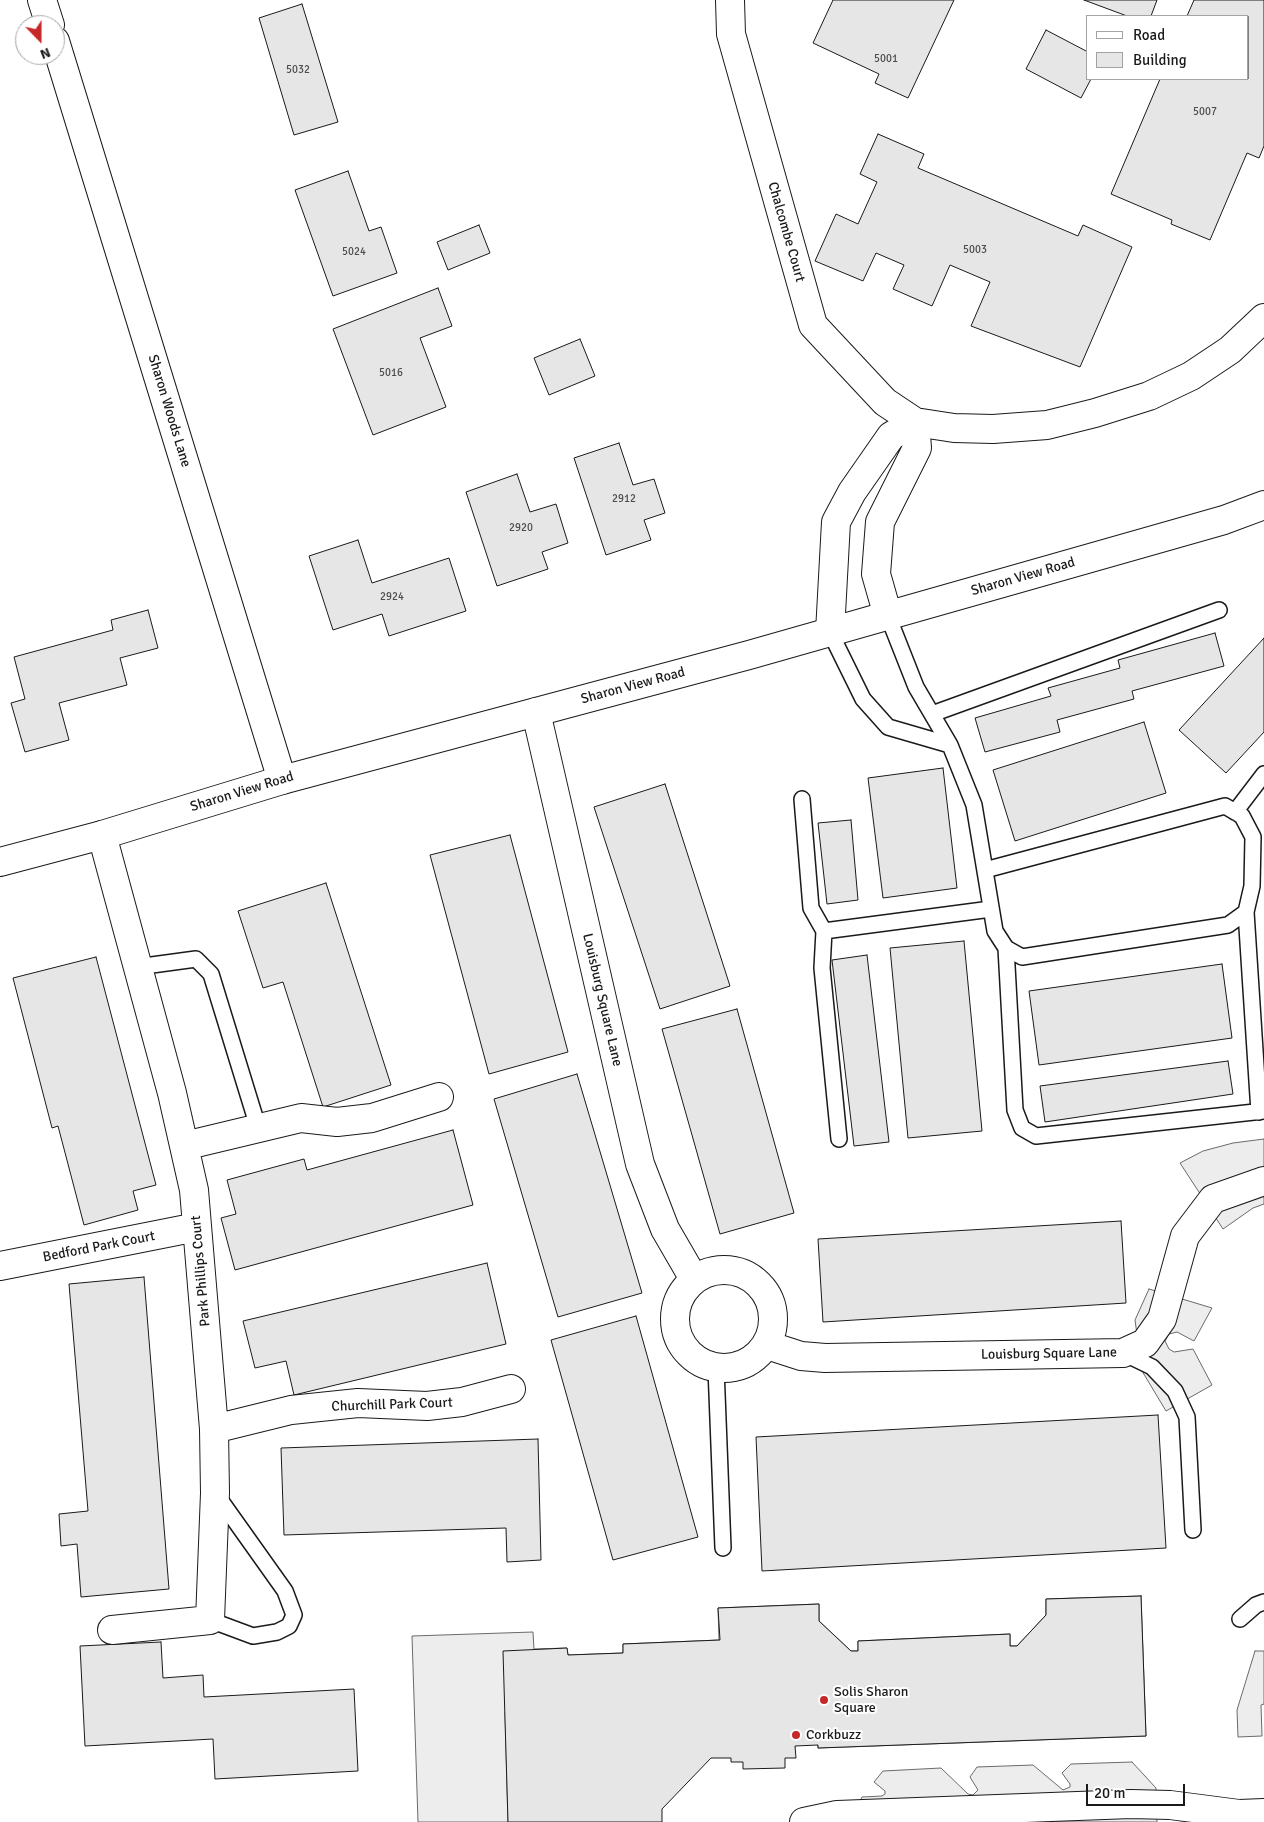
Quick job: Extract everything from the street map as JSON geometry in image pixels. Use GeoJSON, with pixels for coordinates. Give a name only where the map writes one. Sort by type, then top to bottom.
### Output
{"type":"FeatureCollection","features":[{"type":"Feature","properties":{"kind":"street"},"geometry":{"type":"LineString","coordinates":[[42,0],[47,15]]}},
{"type":"Feature","properties":{"kind":"street","name":"Chalcombe Court"},"geometry":{"type":"LineString","coordinates":[[730,0],[731,34],[813,325],[885,402],[915,422],[954,428],[993,429],[1047,425],[1095,413],[1149,396],[1191,376],[1230,350],[1264,318]]}},
{"type":"Feature","properties":{"kind":"street","name":"Sharon Woods Lane"},"geometry":{"type":"LineString","coordinates":[[62,65],[282,780]]}},
{"type":"Feature","properties":{"kind":"street"},"geometry":{"type":"LineString","coordinates":[[830,632],[836,522],[852,492],[891,436],[915,422],[917,448],[880,522],[876,574],[888,616]]}},
{"type":"Feature","properties":{"kind":"street","name":"Sharon View Road"},"geometry":{"type":"LineString","coordinates":[[0,862],[102,835],[282,780],[888,616],[1224,520],[1264,505]]}},
{"type":"Feature","properties":{"kind":"street"},"geometry":{"type":"LineString","coordinates":[[1224,520],[1239,523],[1264,522]]}},
{"type":"Feature","properties":{"kind":"street","name":"Louisburg Square Lane"},"geometry":{"type":"LineString","coordinates":[[536,712],[640,1164],[665,1229],[694,1279]]}},
{"type":"Feature","properties":{"kind":"street","name":"Park Phillips Court"},"geometry":{"type":"LineString","coordinates":[[102,835],[172,1093],[194,1190],[214,1429],[215,1493],[210,1620]]}},
{"type":"Feature","properties":{"kind":"street"},"geometry":{"type":"LineString","coordinates":[[184,1146],[301,1118],[337,1122],[372,1118],[439,1096]]}},
{"type":"Feature","properties":{"kind":"street","name":"Louisburg Square Lane"},"geometry":{"type":"LineString","coordinates":[[767,1345],[801,1356],[825,1358],[1123,1353],[1145,1343],[1162,1319],[1185,1236],[1213,1199],[1264,1181]]}},
{"type":"Feature","properties":{"kind":"street","name":"Bedford Park Court"},"geometry":{"type":"LineString","coordinates":[[0,1266],[197,1227]]}},
{"type":"Feature","properties":{"kind":"street"},"geometry":{"type":"LineString","coordinates":[[732,1270],[750,1277],[764,1290],[772,1307],[774,1327],[767,1345],[753,1359],[736,1367],[716,1368],[698,1362],[684,1349],[676,1331],[675,1312],[681,1293],[694,1279],[712,1271],[732,1270]]}},
{"type":"Feature","properties":{"kind":"street","name":"Churchill Park Court"},"geometry":{"type":"LineString","coordinates":[[214,1429],[291,1410],[358,1403],[427,1406],[462,1402],[511,1389]]}},
{"type":"Feature","properties":{"kind":"street"},"geometry":{"type":"LineString","coordinates":[[112,1630],[210,1620]]}},
{"type":"Feature","properties":{"kind":"street"},"geometry":{"type":"LineString","coordinates":[[804,1822],[838,1815],[1131,1804],[1170,1805],[1238,1814],[1264,1813]]}},
{"type":"Feature","properties":{"kind":"lane"},"geometry":{"type":"LineString","coordinates":[[932,714],[1219,610]]}},
{"type":"Feature","properties":{"kind":"lane"},"geometry":{"type":"LineString","coordinates":[[888,616],[916,687],[950,745],[974,805],[995,931],[1006,948],[1022,958],[1228,926],[1246,912]]}},
{"type":"Feature","properties":{"kind":"lane"},"geometry":{"type":"LineString","coordinates":[[830,632],[863,699],[888,726],[950,745]]}},
{"type":"Feature","properties":{"kind":"lane"},"geometry":{"type":"LineString","coordinates":[[1235,812],[1264,774]]}},
{"type":"Feature","properties":{"kind":"lane"},"geometry":{"type":"LineString","coordinates":[[802,799],[810,908],[824,931],[822,968],[839,1139]]}},
{"type":"Feature","properties":{"kind":"lane"},"geometry":{"type":"LineString","coordinates":[[985,870],[1225,806],[1242,816],[1253,837],[1252,886],[1246,912],[1262,1112],[1036,1136],[1022,1128],[1015,1110],[1006,948]]}},
{"type":"Feature","properties":{"kind":"lane"},"geometry":{"type":"LineString","coordinates":[[824,931],[991,909]]}},
{"type":"Feature","properties":{"kind":"lane"},"geometry":{"type":"LineString","coordinates":[[137,967],[196,959],[211,974],[258,1127]]}},
{"type":"Feature","properties":{"kind":"lane"},"geometry":{"type":"LineString","coordinates":[[1123,1353],[1152,1367],[1175,1391],[1186,1417],[1193,1530]]}},
{"type":"Feature","properties":{"kind":"lane"},"geometry":{"type":"LineString","coordinates":[[716,1368],[722,1548]]}},
{"type":"Feature","properties":{"kind":"lane"},"geometry":{"type":"LineString","coordinates":[[210,1620],[253,1636],[277,1632],[289,1626],[294,1615],[285,1591],[215,1493]]}},
{"type":"Feature","properties":{"kind":"lane"},"geometry":{"type":"LineString","coordinates":[[1240,1619],[1256,1605],[1264,1602]]}},
{"type":"Feature","properties":{"kind":"shaded area"},"geometry":{"type":"Polygon","coordinates":[[[1264,1139],[1264,1204],[1253,1208],[1223,1229],[1180,1163],[1203,1151],[1233,1143],[1264,1139]]]}},
{"type":"Feature","properties":{"kind":"shaded area"},"geometry":{"type":"Polygon","coordinates":[[[1149,1289],[1212,1308],[1194,1341],[1177,1332],[1169,1334],[1165,1341],[1169,1349],[1174,1352],[1193,1349],[1212,1385],[1166,1411],[1142,1371],[1135,1320],[1149,1289]]]}},
{"type":"Feature","properties":{"kind":"shaded area","name":"Solis Sharon Square"},"geometry":{"type":"Polygon","coordinates":[[[1141,1596],[1146,1736],[818,1748],[816,1700],[505,1712],[508,1822],[418,1822],[412,1636],[533,1632],[534,1649],[567,1648],[568,1655],[623,1653],[623,1644],[719,1640],[718,1608],[819,1604],[819,1621],[851,1651],[858,1651],[858,1641],[1010,1634],[1010,1646],[1017,1646],[1046,1615],[1046,1599],[1141,1596]]]}},
{"type":"Feature","properties":{"kind":"shaded area"},"geometry":{"type":"Polygon","coordinates":[[[1255,1651],[1264,1651],[1264,1704],[1261,1705],[1262,1736],[1238,1737],[1237,1710],[1255,1651]]]}},
{"type":"Feature","properties":{"kind":"shaded area"},"geometry":{"type":"Polygon","coordinates":[[[1132,1762],[1156,1788],[1157,1822],[850,1822],[862,1797],[882,1796],[885,1794],[885,1791],[874,1782],[883,1771],[941,1768],[968,1794],[973,1795],[978,1790],[970,1777],[977,1767],[1033,1765],[1063,1790],[1070,1787],[1070,1784],[1062,1773],[1071,1764],[1132,1762]]]}},
{"type":"Feature","properties":{"kind":"building"},"geometry":{"type":"Polygon","coordinates":[[[833,0],[954,0],[908,98],[875,83],[879,74],[813,43],[833,0]]]}},
{"type":"Feature","properties":{"kind":"building"},"geometry":{"type":"Polygon","coordinates":[[[1084,0],[1157,0],[1151,15],[1124,15],[1084,0]]]}},
{"type":"Feature","properties":{"kind":"building"},"geometry":{"type":"Polygon","coordinates":[[[1194,0],[1264,0],[1264,146],[1259,158],[1247,153],[1210,240],[1171,224],[1172,220],[1111,194],[1160,80],[1249,80],[1249,15],[1187,15],[1194,0]]]}},
{"type":"Feature","properties":{"kind":"building"},"geometry":{"type":"Polygon","coordinates":[[[302,4],[338,122],[294,135],[259,18],[302,4]]]}},
{"type":"Feature","properties":{"kind":"building"},"geometry":{"type":"Polygon","coordinates":[[[1046,30],[1086,51],[1086,80],[1090,80],[1081,98],[1026,69],[1046,30]]]}},
{"type":"Feature","properties":{"kind":"building"},"geometry":{"type":"Polygon","coordinates":[[[878,134],[924,154],[918,168],[1078,236],[1083,225],[1132,247],[1080,367],[971,326],[990,282],[950,265],[932,306],[893,289],[904,265],[876,253],[863,281],[815,261],[836,214],[858,224],[877,182],[860,174],[878,134]]]}},
{"type":"Feature","properties":{"kind":"building"},"geometry":{"type":"Polygon","coordinates":[[[348,171],[369,231],[381,227],[397,273],[333,296],[295,190],[348,171]]]}},
{"type":"Feature","properties":{"kind":"building"},"geometry":{"type":"Polygon","coordinates":[[[479,225],[490,253],[448,270],[437,242],[479,225]]]}},
{"type":"Feature","properties":{"kind":"building"},"geometry":{"type":"Polygon","coordinates":[[[438,288],[452,326],[420,338],[446,407],[373,435],[333,329],[438,288]]]}},
{"type":"Feature","properties":{"kind":"building"},"geometry":{"type":"Polygon","coordinates":[[[580,339],[595,376],[549,395],[534,358],[580,339]]]}},
{"type":"Feature","properties":{"kind":"building"},"geometry":{"type":"Polygon","coordinates":[[[619,443],[633,485],[654,479],[665,513],[644,520],[651,540],[606,555],[574,458],[619,443]]]}},
{"type":"Feature","properties":{"kind":"building"},"geometry":{"type":"Polygon","coordinates":[[[517,474],[530,512],[556,504],[568,543],[542,552],[548,569],[497,586],[466,492],[517,474]]]}},
{"type":"Feature","properties":{"kind":"building"},"geometry":{"type":"Polygon","coordinates":[[[358,540],[372,583],[449,558],[466,611],[389,636],[382,614],[333,630],[309,556],[358,540]]]}},
{"type":"Feature","properties":{"kind":"building"},"geometry":{"type":"Polygon","coordinates":[[[148,610],[158,648],[120,658],[127,685],[59,703],[69,740],[25,752],[11,703],[25,699],[14,657],[113,630],[111,620],[148,610]]]}},
{"type":"Feature","properties":{"kind":"building"},"geometry":{"type":"Polygon","coordinates":[[[1215,633],[1224,666],[1132,691],[1134,699],[1057,720],[1060,732],[985,752],[975,718],[1051,696],[1048,688],[1120,668],[1118,660],[1215,633]]]}},
{"type":"Feature","properties":{"kind":"building"},"geometry":{"type":"Polygon","coordinates":[[[1264,638],[1264,732],[1226,773],[1179,730],[1264,638]]]}},
{"type":"Feature","properties":{"kind":"building"},"geometry":{"type":"Polygon","coordinates":[[[1144,722],[1166,793],[1015,841],[993,770],[1144,722]]]}},
{"type":"Feature","properties":{"kind":"building"},"geometry":{"type":"Polygon","coordinates":[[[943,768],[957,888],[883,898],[868,778],[943,768]]]}},
{"type":"Feature","properties":{"kind":"building"},"geometry":{"type":"Polygon","coordinates":[[[665,784],[730,986],[660,1009],[594,807],[665,784]]]}},
{"type":"Feature","properties":{"kind":"building"},"geometry":{"type":"Polygon","coordinates":[[[851,820],[858,900],[827,904],[818,823],[851,820]]]}},
{"type":"Feature","properties":{"kind":"building"},"geometry":{"type":"Polygon","coordinates":[[[510,835],[568,1052],[489,1074],[430,855],[510,835]]]}},
{"type":"Feature","properties":{"kind":"building"},"geometry":{"type":"Polygon","coordinates":[[[326,883],[391,1085],[323,1107],[283,982],[263,988],[238,911],[326,883]]]}},
{"type":"Feature","properties":{"kind":"building"},"geometry":{"type":"Polygon","coordinates":[[[964,941],[982,1131],[908,1138],[890,948],[964,941]]]}},
{"type":"Feature","properties":{"kind":"building"},"geometry":{"type":"Polygon","coordinates":[[[867,955],[889,1142],[854,1146],[832,960],[867,955]]]}},
{"type":"Feature","properties":{"kind":"building"},"geometry":{"type":"Polygon","coordinates":[[[96,957],[156,1185],[133,1191],[138,1210],[84,1225],[58,1126],[52,1128],[13,978],[96,957]]]}},
{"type":"Feature","properties":{"kind":"building"},"geometry":{"type":"Polygon","coordinates":[[[1222,964],[1232,1038],[1039,1065],[1029,991],[1222,964]]]}},
{"type":"Feature","properties":{"kind":"building"},"geometry":{"type":"Polygon","coordinates":[[[737,1009],[794,1213],[720,1234],[662,1029],[737,1009]]]}},
{"type":"Feature","properties":{"kind":"building"},"geometry":{"type":"Polygon","coordinates":[[[1228,1061],[1233,1094],[1045,1122],[1040,1086],[1228,1061]]]}},
{"type":"Feature","properties":{"kind":"building"},"geometry":{"type":"Polygon","coordinates":[[[577,1074],[642,1293],[558,1317],[494,1099],[577,1074]]]}},
{"type":"Feature","properties":{"kind":"building"},"geometry":{"type":"Polygon","coordinates":[[[453,1130],[473,1205],[235,1270],[221,1218],[236,1214],[227,1180],[304,1159],[307,1170],[453,1130]]]}},
{"type":"Feature","properties":{"kind":"building"},"geometry":{"type":"Polygon","coordinates":[[[1121,1221],[1126,1303],[823,1322],[818,1239],[1121,1221]]]}},
{"type":"Feature","properties":{"kind":"building"},"geometry":{"type":"Polygon","coordinates":[[[487,1263],[506,1344],[294,1395],[286,1361],[255,1368],[243,1321],[487,1263]]]}},
{"type":"Feature","properties":{"kind":"building"},"geometry":{"type":"Polygon","coordinates":[[[144,1277],[169,1589],[81,1597],[77,1544],[61,1546],[59,1514],[88,1511],[69,1284],[144,1277]]]}},
{"type":"Feature","properties":{"kind":"building"},"geometry":{"type":"Polygon","coordinates":[[[636,1316],[698,1537],[613,1560],[551,1340],[636,1316]]]}},
{"type":"Feature","properties":{"kind":"building"},"geometry":{"type":"Polygon","coordinates":[[[1158,1415],[1166,1548],[762,1571],[756,1437],[1158,1415]]]}},
{"type":"Feature","properties":{"kind":"building"},"geometry":{"type":"Polygon","coordinates":[[[538,1439],[541,1560],[507,1562],[506,1528],[284,1535],[281,1448],[538,1439]]]}},
{"type":"Feature","properties":{"kind":"building","name":"Solis Sharon Square"},"geometry":{"type":"Polygon","coordinates":[[[1141,1596],[1146,1736],[818,1748],[818,1745],[795,1746],[796,1758],[785,1758],[785,1768],[743,1769],[743,1762],[731,1762],[731,1758],[711,1758],[662,1809],[662,1822],[508,1822],[503,1651],[567,1648],[568,1655],[623,1653],[623,1644],[720,1640],[718,1608],[819,1604],[819,1621],[851,1651],[858,1651],[858,1641],[1010,1634],[1010,1646],[1017,1646],[1046,1615],[1046,1599],[1141,1596]]]}},
{"type":"Feature","properties":{"kind":"building"},"geometry":{"type":"Polygon","coordinates":[[[161,1642],[163,1678],[203,1675],[204,1697],[354,1689],[358,1771],[215,1779],[213,1739],[85,1746],[80,1646],[161,1642]]]}},
{"type":"Feature","properties":{"kind":"place","name":"Solis Sharon Square"},"geometry":{"type":"Point","coordinates":[824,1700]}},
{"type":"Feature","properties":{"kind":"place","name":"Corkbuzz"},"geometry":{"type":"Point","coordinates":[796,1735]}}]}
